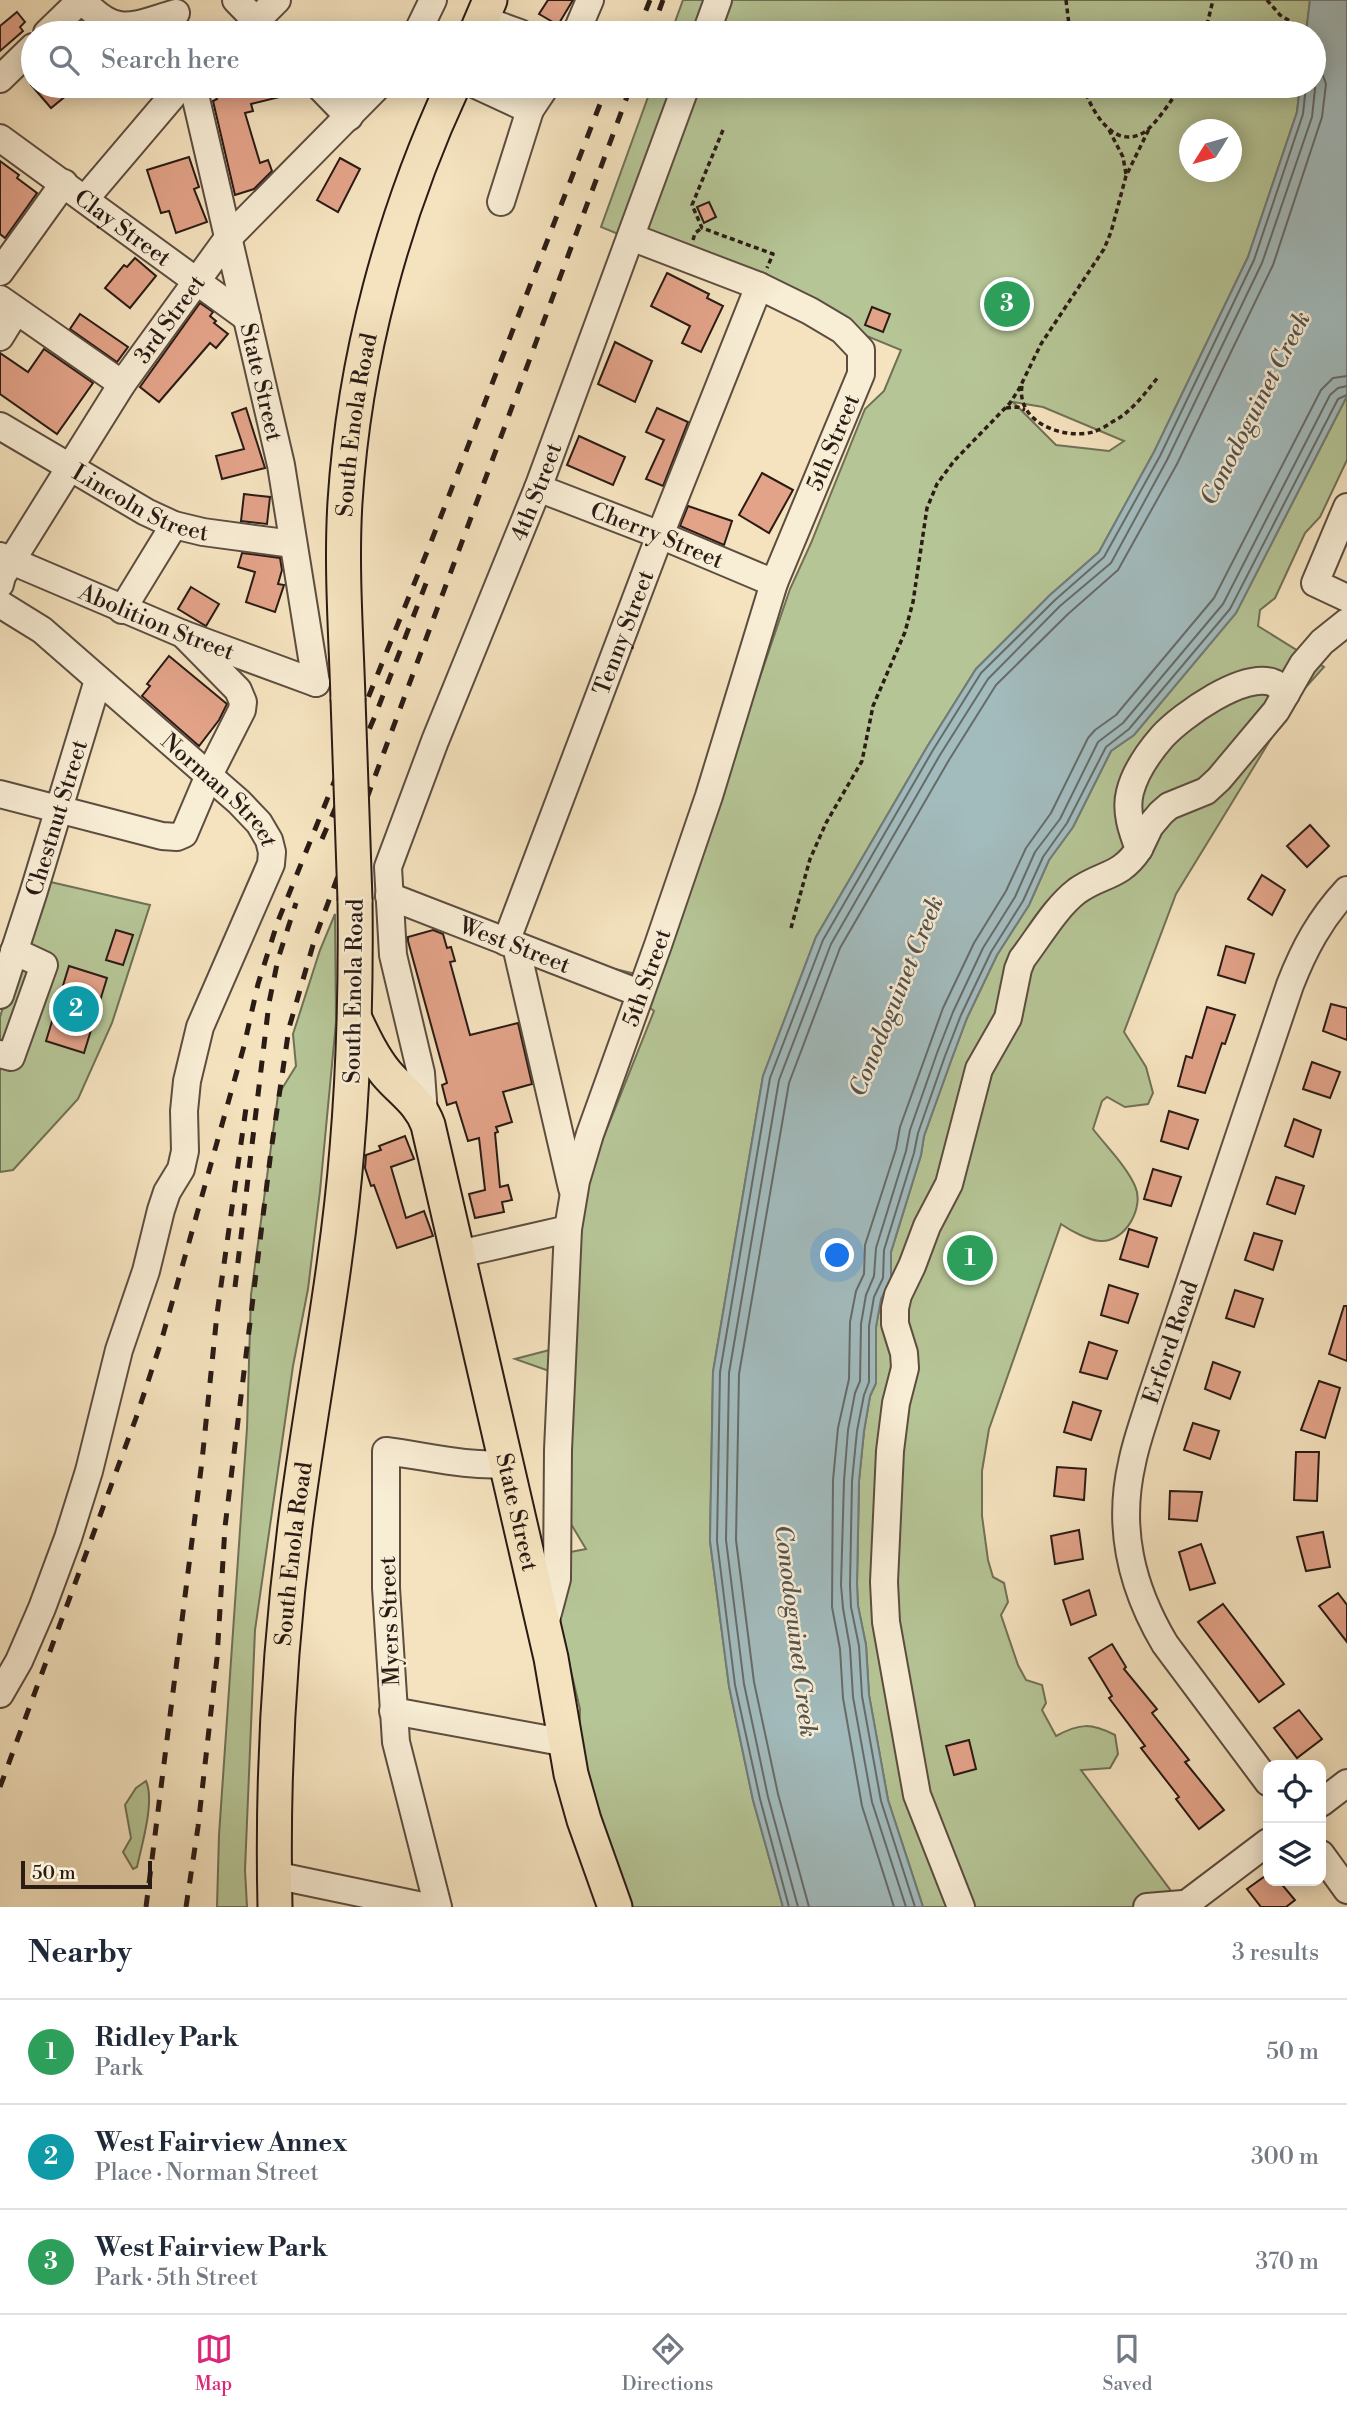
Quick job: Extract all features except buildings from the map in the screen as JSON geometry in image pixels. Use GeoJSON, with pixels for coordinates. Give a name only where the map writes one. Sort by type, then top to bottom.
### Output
{"type":"FeatureCollection","features":[{"type":"Feature","properties":{"kind":"main road","name":"South Enola Road"},"geometry":{"type":"LineString","coordinates":[[274,1891],[274,1781],[280,1661],[295,1525],[339,1221],[352,1081],[355,900],[343,554],[347,477],[356,398],[380,291],[396,235],[448,98]]}},
{"type":"Feature","properties":{"kind":"main road","name":"State Street"},"geometry":{"type":"LineString","coordinates":[[354,1019],[374,1056],[394,1083],[417,1106],[458,1254],[544,1628],[571,1774],[584,1820],[615,1907]]}},
{"type":"Feature","properties":{"kind":"main road"},"geometry":{"type":"LineString","coordinates":[[352,1081],[417,1106]]}},
{"type":"Feature","properties":{"kind":"street"},"geometry":{"type":"LineString","coordinates":[[236,0],[256,21]]}},
{"type":"Feature","properties":{"kind":"street"},"geometry":{"type":"LineString","coordinates":[[265,21],[277,0]]}},
{"type":"Feature","properties":{"kind":"street"},"geometry":{"type":"LineString","coordinates":[[422,21],[433,0]]}},
{"type":"Feature","properties":{"kind":"street"},"geometry":{"type":"LineString","coordinates":[[581,21],[590,0]]}},
{"type":"Feature","properties":{"kind":"street"},"geometry":{"type":"LineString","coordinates":[[710,21],[718,0]]}},
{"type":"Feature","properties":{"kind":"street"},"geometry":{"type":"LineString","coordinates":[[58,21],[74,3],[106,21]]}},
{"type":"Feature","properties":{"kind":"street"},"geometry":{"type":"LineString","coordinates":[[151,21],[176,15]]}},
{"type":"Feature","properties":{"kind":"street"},"geometry":{"type":"LineString","coordinates":[[0,79],[21,59]]}},
{"type":"Feature","properties":{"kind":"street"},"geometry":{"type":"LineString","coordinates":[[85,199],[171,98]]}},
{"type":"Feature","properties":{"kind":"street","name":"State Street"},"geometry":{"type":"LineString","coordinates":[[196,98],[279,452],[316,683]]}},
{"type":"Feature","properties":{"kind":"street"},"geometry":{"type":"LineString","coordinates":[[331,98],[349,117]]}},
{"type":"Feature","properties":{"kind":"street","name":"3rd Street"},"geometry":{"type":"LineString","coordinates":[[0,584],[6,558],[122,384],[228,238],[367,98]]}},
{"type":"Feature","properties":{"kind":"street"},"geometry":{"type":"LineString","coordinates":[[504,98],[530,110]]}},
{"type":"Feature","properties":{"kind":"street"},"geometry":{"type":"LineString","coordinates":[[502,202],[530,110],[538,98]]}},
{"type":"Feature","properties":{"kind":"street","name":"4th Street"},"geometry":{"type":"LineString","coordinates":[[389,896],[390,859],[538,488],[682,98]]}},
{"type":"Feature","properties":{"kind":"street","name":"Clay Street"},"geometry":{"type":"LineString","coordinates":[[0,138],[247,317]]}},
{"type":"Feature","properties":{"kind":"street"},"geometry":{"type":"LineString","coordinates":[[0,272],[64,184]]}},
{"type":"Feature","properties":{"kind":"street"},"geometry":{"type":"LineString","coordinates":[[631,237],[759,286]]}},
{"type":"Feature","properties":{"kind":"street","name":"5th Street"},"geometry":{"type":"LineString","coordinates":[[544,1628],[557,1579],[558,1450],[568,1229],[573,1193],[590,1134],[709,796],[774,583],[861,374],[861,350],[842,330],[759,286]]}},
{"type":"Feature","properties":{"kind":"street","name":"Tenny Street"},"geometry":{"type":"LineString","coordinates":[[511,944],[660,536],[759,286]]}},
{"type":"Feature","properties":{"kind":"street"},"geometry":{"type":"LineString","coordinates":[[0,337],[8,305],[122,384]]}},
{"type":"Feature","properties":{"kind":"street","name":"Lincoln Street"},"geometry":{"type":"LineString","coordinates":[[0,426],[146,512],[174,525],[204,532],[293,544]]}},
{"type":"Feature","properties":{"kind":"street","name":"Cherry Street"},"geometry":{"type":"LineString","coordinates":[[538,488],[774,583]]}},
{"type":"Feature","properties":{"kind":"street"},"geometry":{"type":"LineString","coordinates":[[1347,507],[1315,583],[1347,598]]}},
{"type":"Feature","properties":{"kind":"street"},"geometry":{"type":"LineString","coordinates":[[122,610],[174,525]]}},
{"type":"Feature","properties":{"kind":"street","name":"Abolition Street"},"geometry":{"type":"LineString","coordinates":[[6,558],[122,610],[316,683]]}},
{"type":"Feature","properties":{"kind":"street","name":"Norman Street"},"geometry":{"type":"LineString","coordinates":[[0,604],[41,630],[209,775],[259,823],[270,840],[272,852],[271,864],[200,1027],[187,1081],[184,1111],[186,1151],[181,1169],[167,1192],[161,1210],[146,1271],[119,1350],[86,1482],[68,1538],[19,1661],[0,1694]]}},
{"type":"Feature","properties":{"kind":"street"},"geometry":{"type":"LineString","coordinates":[[961,1907],[917,1795],[886,1622],[884,1582],[889,1465],[896,1403],[905,1368],[904,1353],[895,1324],[898,1295],[927,1226],[949,1184],[979,1069],[1008,1018],[1018,969],[1023,959],[1074,893],[1119,871],[1131,862],[1150,826],[1161,813],[1169,806],[1206,790],[1219,779],[1276,711],[1303,664],[1322,642],[1347,622]]}},
{"type":"Feature","properties":{"kind":"street"},"geometry":{"type":"LineString","coordinates":[[0,794],[145,832],[177,837],[184,834],[209,775],[242,710],[243,702],[239,690],[183,634]]}},
{"type":"Feature","properties":{"kind":"street","name":"Chestnut Street"},"geometry":{"type":"LineString","coordinates":[[0,995],[98,680]]}},
{"type":"Feature","properties":{"kind":"street"},"geometry":{"type":"LineString","coordinates":[[1139,849],[1128,812],[1129,794],[1136,775],[1163,735],[1238,684],[1264,681],[1276,684],[1286,694]]}},
{"type":"Feature","properties":{"kind":"street","name":"Erford Road"},"geometry":{"type":"LineString","coordinates":[[1263,1775],[1165,1644],[1151,1620],[1134,1578],[1127,1540],[1127,1487],[1150,1401],[1290,985],[1317,926],[1347,890]]}},
{"type":"Feature","properties":{"kind":"street","name":"State Street"},"geometry":{"type":"LineString","coordinates":[[389,896],[393,955],[421,1073],[417,1106]]}},
{"type":"Feature","properties":{"kind":"street","name":"West Street"},"geometry":{"type":"LineString","coordinates":[[389,896],[639,993]]}},
{"type":"Feature","properties":{"kind":"street"},"geometry":{"type":"LineString","coordinates":[[511,944],[573,1193]]}},
{"type":"Feature","properties":{"kind":"street"},"geometry":{"type":"LineString","coordinates":[[0,1054],[11,1057],[44,965],[14,951]]}},
{"type":"Feature","properties":{"kind":"street"},"geometry":{"type":"LineString","coordinates":[[458,1254],[568,1229]]}},
{"type":"Feature","properties":{"kind":"street","name":"Myers Street"},"geometry":{"type":"LineString","coordinates":[[438,1907],[396,1742],[386,1588],[386,1451],[480,1466],[506,1464]]}},
{"type":"Feature","properties":{"kind":"street"},"geometry":{"type":"LineString","coordinates":[[393,1711],[567,1743]]}},
{"type":"Feature","properties":{"kind":"street"},"geometry":{"type":"LineString","coordinates":[[1326,1799],[1347,1783]]}},
{"type":"Feature","properties":{"kind":"street"},"geometry":{"type":"LineString","coordinates":[[1147,1907],[1182,1906],[1263,1846]]}},
{"type":"Feature","properties":{"kind":"street"},"geometry":{"type":"LineString","coordinates":[[1326,1861],[1347,1890]]}},
{"type":"Feature","properties":{"kind":"street"},"geometry":{"type":"LineString","coordinates":[[274,1891],[427,1907]]}},
{"type":"Feature","properties":{"kind":"path"},"geometry":{"type":"LineString","coordinates":[[1066,0],[1069,21]]}},
{"type":"Feature","properties":{"kind":"path"},"geometry":{"type":"LineString","coordinates":[[1208,21],[1213,0]]}},
{"type":"Feature","properties":{"kind":"path"},"geometry":{"type":"LineString","coordinates":[[1268,0],[1280,15],[1290,21]]}},
{"type":"Feature","properties":{"kind":"path"},"geometry":{"type":"LineString","coordinates":[[1088,98],[1123,157],[1126,176]]}},
{"type":"Feature","properties":{"kind":"path"},"geometry":{"type":"LineString","coordinates":[[791,928],[810,859],[826,824],[862,761],[873,706],[905,632],[913,602],[927,508],[937,484],[954,461],[1004,410],[1020,389],[1041,344],[1104,249],[1126,176],[1150,127],[1172,98]]}},
{"type":"Feature","properties":{"kind":"path"},"geometry":{"type":"LineString","coordinates":[[1105,125],[1116,133],[1129,136],[1142,134],[1150,127]]}},
{"type":"Feature","properties":{"kind":"path"},"geometry":{"type":"LineString","coordinates":[[723,130],[692,205],[702,228],[773,254],[759,286]]}},
{"type":"Feature","properties":{"kind":"path"},"geometry":{"type":"LineString","coordinates":[[1023,381],[1023,404],[1036,422],[1050,429],[1091,432],[1126,414],[1159,376]]}},
{"type":"Feature","properties":{"kind":"path"},"geometry":{"type":"LineString","coordinates":[[1004,410],[1018,407],[1029,414]]}},
{"type":"Feature","properties":{"kind":"green space"},"geometry":{"type":"Polygon","coordinates":[[[683,0],[1310,0],[1307,21],[675,21],[683,0]]]}},
{"type":"Feature","properties":{"kind":"green space"},"geometry":{"type":"Polygon","coordinates":[[[648,98],[1299,98],[1297,112],[1248,257],[1154,452],[1099,552],[1050,595],[976,669],[927,747],[816,937],[763,1076],[713,1372],[710,1541],[729,1686],[753,1800],[783,1907],[622,1907],[578,1772],[580,1709],[544,1557],[586,1549],[556,1499],[572,1379],[515,1359],[565,1346],[577,1204],[654,1011],[594,964],[657,979],[790,589],[865,409],[884,391],[901,350],[601,227],[648,98]],[[1013,402],[1056,445],[1109,451],[1124,441],[1043,407],[1013,402]]]}},
{"type":"Feature","properties":{"kind":"green space"},"geometry":{"type":"Polygon","coordinates":[[[1347,396],[1347,460],[1320,517],[1305,533],[1275,598],[1260,610],[1258,626],[1324,667],[1296,698],[1176,894],[1124,1032],[1146,1067],[1153,1093],[1148,1104],[1125,1107],[1107,1097],[1102,1101],[1093,1129],[1122,1164],[1135,1186],[1135,1213],[1125,1230],[1109,1240],[1090,1239],[1061,1224],[989,1429],[982,1471],[982,1516],[988,1560],[993,1577],[1004,1583],[1008,1602],[1001,1615],[1018,1665],[1026,1680],[1042,1685],[1046,1703],[1042,1710],[1056,1736],[1086,1726],[1115,1735],[1118,1754],[1110,1768],[1081,1770],[1183,1907],[923,1907],[888,1800],[869,1695],[866,1645],[858,1606],[859,1481],[870,1396],[876,1383],[876,1327],[881,1299],[891,1279],[891,1252],[921,1155],[924,1136],[967,1018],[997,955],[1029,905],[1049,860],[1073,827],[1111,751],[1134,735],[1236,613],[1347,396]]]}},
{"type":"Feature","properties":{"kind":"green space"},"geometry":{"type":"Polygon","coordinates":[[[42,880],[150,905],[112,1023],[78,1099],[13,1170],[0,1172],[0,1017],[42,880]]]}},
{"type":"Feature","properties":{"kind":"green space"},"geometry":{"type":"Polygon","coordinates":[[[335,914],[336,1022],[320,1191],[308,1289],[293,1366],[255,1630],[245,1870],[247,1907],[217,1907],[219,1835],[247,1428],[251,1295],[278,1095],[296,1066],[293,1034],[320,950],[335,914]]]}},
{"type":"Feature","properties":{"kind":"green space"},"geometry":{"type":"Polygon","coordinates":[[[146,1781],[149,1800],[147,1823],[137,1867],[133,1869],[123,1852],[131,1838],[125,1805],[136,1788],[146,1781]]]}},
{"type":"Feature","properties":{"kind":"water","name":"Conodoguinet Creek"},"geometry":{"type":"Polygon","coordinates":[[[1310,0],[1347,0],[1347,396],[1236,613],[1134,735],[1111,751],[1073,827],[1049,860],[1029,905],[997,955],[967,1018],[952,1058],[924,1136],[921,1155],[891,1252],[891,1279],[881,1299],[876,1327],[876,1383],[870,1396],[859,1481],[858,1606],[866,1645],[869,1695],[888,1800],[923,1907],[783,1907],[753,1800],[729,1686],[710,1541],[713,1372],[763,1076],[816,937],[927,747],[976,669],[1050,595],[1099,552],[1154,452],[1248,257],[1297,112],[1299,98],[1326,98],[1326,21],[1307,21],[1310,0]]]}},
{"type":"Feature","properties":{"kind":"railway"},"geometry":{"type":"LineString","coordinates":[[642,21],[650,0]]}},
{"type":"Feature","properties":{"kind":"railway"},"geometry":{"type":"LineString","coordinates":[[655,21],[663,0]]}},
{"type":"Feature","properties":{"kind":"railway"},"geometry":{"type":"LineString","coordinates":[[0,1787],[136,1418],[161,1342],[244,1046],[258,984],[278,921],[431,542],[602,98]]}},
{"type":"Feature","properties":{"kind":"railway"},"geometry":{"type":"LineString","coordinates":[[186,1907],[217,1658],[225,1527],[271,1151],[289,1028],[315,938],[627,98]]}},
{"type":"Feature","properties":{"kind":"railway"},"geometry":{"type":"LineString","coordinates":[[322,839],[375,716],[430,573]]}},
{"type":"Feature","properties":{"kind":"railway"},"geometry":{"type":"LineString","coordinates":[[235,1287],[269,1003],[278,959],[296,903]]}},
{"type":"Feature","properties":{"kind":"railway"},"geometry":{"type":"LineString","coordinates":[[146,1907],[202,1461],[217,1314],[246,1108]]}},
{"type":"Feature","properties":{"kind":"place","name":"West Fairview Park"},"geometry":{"type":"Point","coordinates":[1007,304]}},
{"type":"Feature","properties":{"kind":"place","name":"West Fairview Annex"},"geometry":{"type":"Point","coordinates":[76,1009]}},
{"type":"Feature","properties":{"kind":"place","name":"Ridley Park"},"geometry":{"type":"Point","coordinates":[970,1258]}}]}
